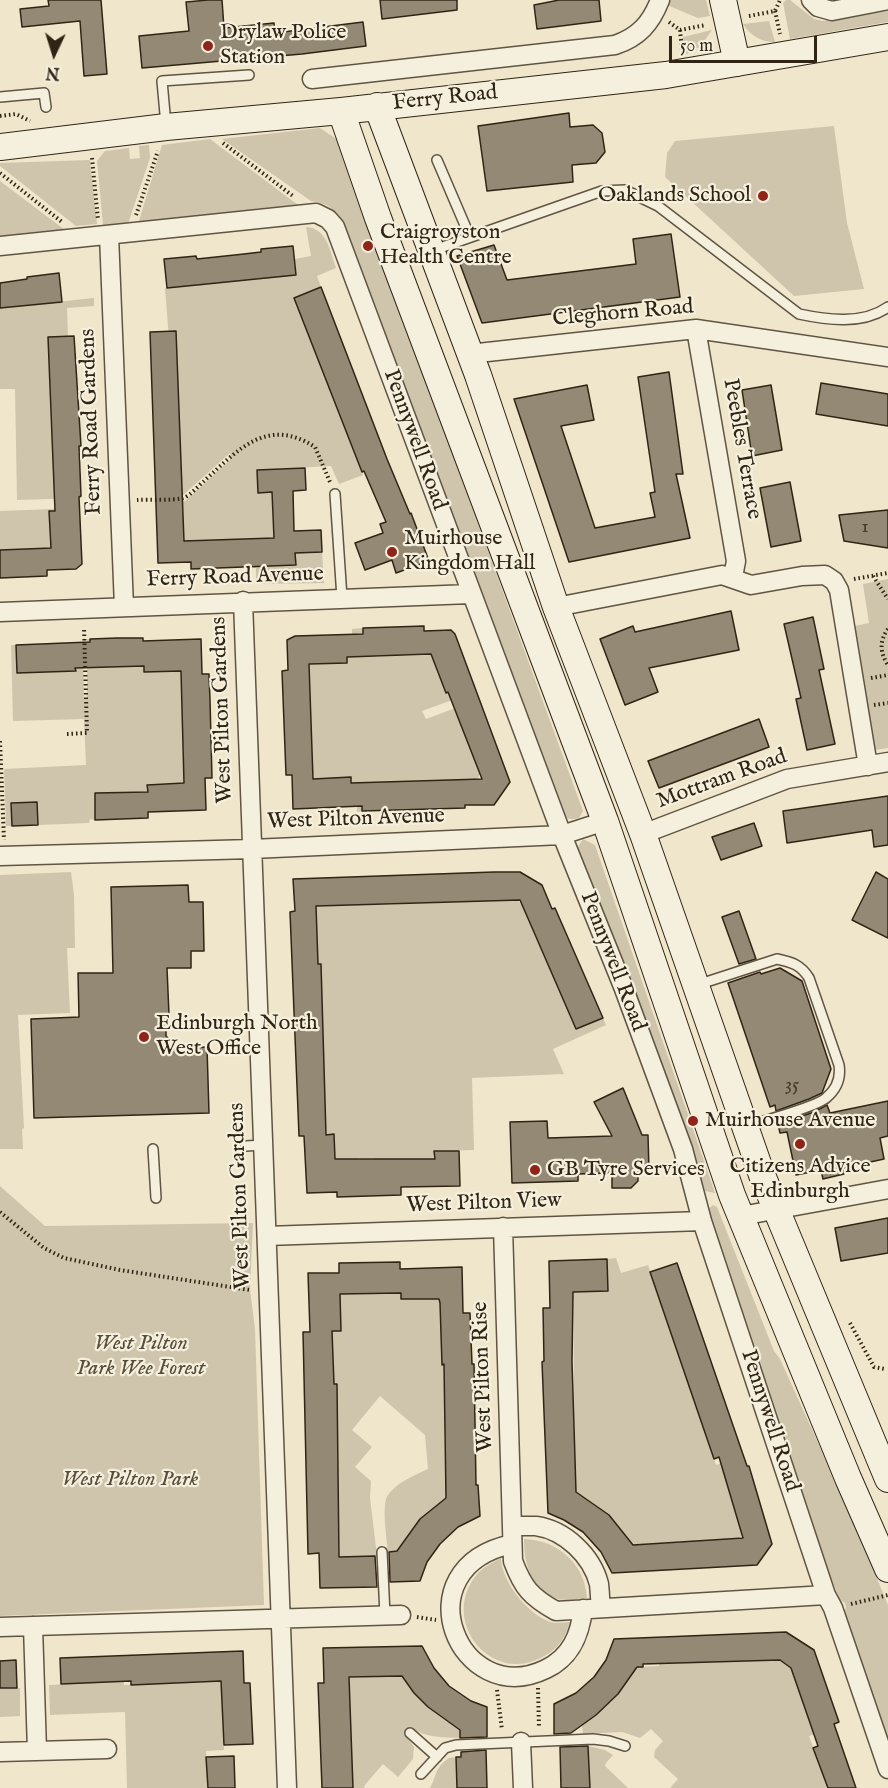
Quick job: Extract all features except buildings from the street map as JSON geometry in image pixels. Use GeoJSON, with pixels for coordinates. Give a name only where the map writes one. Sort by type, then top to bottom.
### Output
{"type":"FeatureCollection","features":[{"type":"Feature","properties":{"kind":"street","name":"Ferry Road"},"geometry":{"type":"LineString","coordinates":[[312,79],[615,45],[628,41],[648,24],[660,0]]}},
{"type":"Feature","properties":{"kind":"street"},"geometry":{"type":"LineString","coordinates":[[723,0],[737,63]]}},
{"type":"Feature","properties":{"kind":"street"},"geometry":{"type":"LineString","coordinates":[[811,0],[818,7],[832,11],[888,0]]}},
{"type":"Feature","properties":{"kind":"street","name":"Ferry Road"},"geometry":{"type":"LineString","coordinates":[[0,147],[166,127],[341,111],[666,75],[888,37]]}},
{"type":"Feature","properties":{"kind":"street"},"geometry":{"type":"LineString","coordinates":[[377,106],[469,354],[556,607],[643,834],[745,1127],[888,1479]]}},
{"type":"Feature","properties":{"kind":"street","name":"Pennywell Road"},"geometry":{"type":"LineString","coordinates":[[341,111],[378,218],[605,821],[728,1184],[888,1569]]}},
{"type":"Feature","properties":{"kind":"street"},"geometry":{"type":"LineString","coordinates":[[0,246],[315,213]]}},
{"type":"Feature","properties":{"kind":"street","name":"Pennywell Road"},"geometry":{"type":"LineString","coordinates":[[315,213],[328,219],[335,227],[471,594],[562,835],[624,989],[683,1149],[702,1221],[829,1601],[888,1769]]}},
{"type":"Feature","properties":{"kind":"street","name":"Ferry Road Gardens"},"geometry":{"type":"LineString","coordinates":[[105,235],[124,607]]}},
{"type":"Feature","properties":{"kind":"street","name":"Cleghorn Road"},"geometry":{"type":"LineString","coordinates":[[469,354],[696,329],[888,357]]}},
{"type":"Feature","properties":{"kind":"street","name":"Peebles Terrace"},"geometry":{"type":"LineString","coordinates":[[696,329],[736,561],[733,577]]}},
{"type":"Feature","properties":{"kind":"street"},"geometry":{"type":"LineString","coordinates":[[556,607],[722,575],[751,585],[814,574],[825,575],[835,582],[842,601],[868,766]]}},
{"type":"Feature","properties":{"kind":"street","name":"Ferry Road Avenue"},"geometry":{"type":"LineString","coordinates":[[0,612],[471,594]]}},
{"type":"Feature","properties":{"kind":"street","name":"West Pilton Gardens"},"geometry":{"type":"LineString","coordinates":[[243,601],[252,849],[255,1145],[267,1236],[287,1788]]}},
{"type":"Feature","properties":{"kind":"street","name":"Mottram Road"},"geometry":{"type":"LineString","coordinates":[[643,834],[787,779],[888,762]]}},
{"type":"Feature","properties":{"kind":"street"},"geometry":{"type":"LineString","coordinates":[[605,821],[632,807]]}},
{"type":"Feature","properties":{"kind":"street","name":"West Pilton Avenue"},"geometry":{"type":"LineString","coordinates":[[2,856],[252,849],[562,835],[605,821]]}},
{"type":"Feature","properties":{"kind":"street"},"geometry":{"type":"LineString","coordinates":[[741,1216],[888,1190]]}},
{"type":"Feature","properties":{"kind":"street","name":"West Pilton View"},"geometry":{"type":"LineString","coordinates":[[267,1236],[702,1221]]}},
{"type":"Feature","properties":{"kind":"street","name":"West Pilton Rise"},"geometry":{"type":"LineString","coordinates":[[504,1227],[513,1561],[521,1583],[536,1600],[556,1611],[829,1601]]}},
{"type":"Feature","properties":{"kind":"street"},"geometry":{"type":"LineString","coordinates":[[537,1527],[558,1533],[577,1546],[591,1564],[599,1585],[592,1609],[566,1655],[553,1666],[524,1677],[495,1673],[477,1664],[463,1650],[453,1632],[450,1613],[452,1593],[461,1574],[474,1558],[512,1535],[537,1527]]}},
{"type":"Feature","properties":{"kind":"street"},"geometry":{"type":"LineString","coordinates":[[0,1627],[393,1615]]}},
{"type":"Feature","properties":{"kind":"street"},"geometry":{"type":"LineString","coordinates":[[33,1626],[38,1751]]}},
{"type":"Feature","properties":{"kind":"street"},"geometry":{"type":"LineString","coordinates":[[521,1742],[523,1788]]}},
{"type":"Feature","properties":{"kind":"street"},"geometry":{"type":"LineString","coordinates":[[0,1752],[107,1749]]}},
{"type":"Feature","properties":{"kind":"lane"},"geometry":{"type":"LineString","coordinates":[[166,127],[162,81],[249,75]]}},
{"type":"Feature","properties":{"kind":"lane"},"geometry":{"type":"LineString","coordinates":[[0,97],[44,93],[46,107]]}},
{"type":"Feature","properties":{"kind":"lane"},"geometry":{"type":"LineString","coordinates":[[437,160],[470,237]]}},
{"type":"Feature","properties":{"kind":"lane"},"geometry":{"type":"LineString","coordinates":[[431,250],[602,191],[626,190],[658,206],[799,314],[822,319],[849,319],[878,314],[888,307]]}},
{"type":"Feature","properties":{"kind":"lane"},"geometry":{"type":"LineString","coordinates":[[335,494],[342,598]]}},
{"type":"Feature","properties":{"kind":"lane"},"geometry":{"type":"LineString","coordinates":[[695,986],[777,959],[802,968],[809,978],[840,1065],[838,1083],[824,1100],[745,1127]]}},
{"type":"Feature","properties":{"kind":"lane"},"geometry":{"type":"LineString","coordinates":[[153,1149],[156,1198]]}},
{"type":"Feature","properties":{"kind":"lane"},"geometry":{"type":"LineString","coordinates":[[382,1552],[393,1615]]}},
{"type":"Feature","properties":{"kind":"lane"},"geometry":{"type":"LineString","coordinates":[[410,1733],[436,1757]]}},
{"type":"Feature","properties":{"kind":"lane"},"geometry":{"type":"LineString","coordinates":[[421,1774],[445,1748],[452,1745],[593,1739],[625,1746]]}},
{"type":"Feature","properties":{"kind":"path"},"geometry":{"type":"LineString","coordinates":[[212,123],[214,137],[315,213]]}},
{"type":"Feature","properties":{"kind":"path"},"geometry":{"type":"LineString","coordinates":[[130,232],[166,127]]}},
{"type":"Feature","properties":{"kind":"path"},"geometry":{"type":"LineString","coordinates":[[90,137],[105,235]]}},
{"type":"Feature","properties":{"kind":"path"},"geometry":{"type":"LineString","coordinates":[[0,173],[81,237]]}},
{"type":"Feature","properties":{"kind":"path"},"geometry":{"type":"LineString","coordinates":[[119,500],[184,498],[240,448],[255,439],[272,435],[293,436],[315,447],[335,494]]}},
{"type":"Feature","properties":{"kind":"path"},"geometry":{"type":"LineString","coordinates":[[835,582],[888,573]]}},
{"type":"Feature","properties":{"kind":"path"},"geometry":{"type":"LineString","coordinates":[[873,576],[888,599]]}},
{"type":"Feature","properties":{"kind":"path"},"geometry":{"type":"LineString","coordinates":[[68,734],[87,733],[84,608]]}},
{"type":"Feature","properties":{"kind":"path"},"geometry":{"type":"LineString","coordinates":[[888,629],[884,634],[882,652],[888,665]]}},
{"type":"Feature","properties":{"kind":"path"},"geometry":{"type":"LineString","coordinates":[[882,652],[888,651]]}},
{"type":"Feature","properties":{"kind":"path"},"geometry":{"type":"LineString","coordinates":[[0,741],[2,856]]}},
{"type":"Feature","properties":{"kind":"path"},"geometry":{"type":"LineString","coordinates":[[0,1212],[44,1248],[64,1258],[165,1278],[269,1292]]}},
{"type":"Feature","properties":{"kind":"path"},"geometry":{"type":"LineString","coordinates":[[829,1601],[888,1595]]}},
{"type":"Feature","properties":{"kind":"path"},"geometry":{"type":"LineString","coordinates":[[393,1615],[452,1623]]}},
{"type":"Feature","properties":{"kind":"path"},"geometry":{"type":"LineString","coordinates":[[495,1673],[521,1742]]}},
{"type":"Feature","properties":{"kind":"path"},"geometry":{"type":"LineString","coordinates":[[521,1742],[538,1673]]}},
{"type":"Feature","properties":{"kind":"green space"},"geometry":{"type":"Polygon","coordinates":[[[669,0],[706,0],[710,16],[698,18],[667,5],[669,0]]]}},
{"type":"Feature","properties":{"kind":"green space"},"geometry":{"type":"Polygon","coordinates":[[[790,0],[814,19],[823,21],[888,11],[888,22],[790,39],[783,3],[790,0]]]}},
{"type":"Feature","properties":{"kind":"green space"},"geometry":{"type":"Polygon","coordinates":[[[769,21],[775,42],[757,38],[743,24],[769,21]]]}},
{"type":"Feature","properties":{"kind":"green space"},"geometry":{"type":"Polygon","coordinates":[[[712,30],[701,46],[685,55],[683,37],[712,30]]]}},
{"type":"Feature","properties":{"kind":"green space"},"geometry":{"type":"Polygon","coordinates":[[[834,126],[847,223],[864,289],[794,296],[665,177],[667,153],[675,141],[834,126]]]}},
{"type":"Feature","properties":{"kind":"green space"},"geometry":{"type":"Polygon","coordinates":[[[320,128],[338,140],[583,811],[579,818],[569,819],[561,813],[342,222],[329,207],[311,201],[222,139],[320,128]]]}},
{"type":"Feature","properties":{"kind":"green space"},"geometry":{"type":"Polygon","coordinates":[[[210,139],[298,205],[138,224],[162,145],[210,139]]]}},
{"type":"Feature","properties":{"kind":"green space"},"geometry":{"type":"Polygon","coordinates":[[[149,145],[150,158],[128,224],[103,225],[97,161],[105,151],[129,148],[130,159],[140,158],[139,146],[149,145]]]}},
{"type":"Feature","properties":{"kind":"green space"},"geometry":{"type":"Polygon","coordinates":[[[90,160],[97,224],[76,226],[0,166],[0,163],[90,160]]]}},
{"type":"Feature","properties":{"kind":"green space"},"geometry":{"type":"Polygon","coordinates":[[[0,181],[65,230],[0,237],[0,181]]]}},
{"type":"Feature","properties":{"kind":"green space"},"geometry":{"type":"Polygon","coordinates":[[[306,227],[319,231],[323,236],[336,268],[317,276],[321,287],[295,298],[363,475],[339,484],[331,466],[257,470],[258,493],[272,492],[275,565],[296,565],[295,553],[322,552],[324,583],[256,584],[251,539],[184,541],[183,503],[156,504],[156,502],[185,501],[231,459],[230,453],[182,496],[156,497],[156,493],[181,492],[165,288],[296,275],[295,259],[311,256],[306,227]]]}},
{"type":"Feature","properties":{"kind":"green space"},"geometry":{"type":"Polygon","coordinates":[[[94,298],[94,306],[67,308],[68,336],[48,337],[55,498],[81,496],[81,498],[17,500],[15,389],[0,389],[0,308],[94,298]]]}},
{"type":"Feature","properties":{"kind":"green space"},"geometry":{"type":"Polygon","coordinates":[[[79,508],[79,510],[49,511],[51,548],[0,551],[0,511],[79,508]]]}},
{"type":"Feature","properties":{"kind":"green space"},"geometry":{"type":"Polygon","coordinates":[[[888,579],[888,748],[875,750],[855,626],[869,623],[863,584],[888,579]]]}},
{"type":"Feature","properties":{"kind":"green space"},"geometry":{"type":"Polygon","coordinates":[[[363,628],[364,657],[431,655],[446,693],[474,683],[477,691],[422,711],[426,719],[480,699],[483,707],[458,717],[480,774],[477,780],[361,783],[362,811],[357,812],[357,807],[352,807],[351,778],[313,779],[309,664],[347,663],[346,634],[352,634],[352,629],[363,628]]]}},
{"type":"Feature","properties":{"kind":"green space"},"geometry":{"type":"Polygon","coordinates":[[[87,639],[144,666],[144,672],[181,671],[184,783],[148,785],[148,792],[95,793],[95,820],[90,819],[89,823],[38,825],[37,802],[11,803],[12,826],[6,826],[4,769],[86,765],[84,719],[13,721],[11,645],[16,645],[18,673],[75,671],[75,643],[83,642],[84,699],[87,699],[87,639]]]}},
{"type":"Feature","properties":{"kind":"green space"},"geometry":{"type":"Polygon","coordinates":[[[583,839],[595,845],[715,1193],[705,1191],[646,1023],[576,850],[583,839]]]}},
{"type":"Feature","properties":{"kind":"green space"},"geometry":{"type":"Polygon","coordinates":[[[71,872],[75,948],[67,948],[70,1013],[18,1015],[23,1149],[0,1149],[0,875],[71,872]]]}},
{"type":"Feature","properties":{"kind":"green space"},"geometry":{"type":"Polygon","coordinates":[[[375,876],[376,905],[495,901],[511,897],[524,905],[528,920],[576,1029],[603,1018],[606,1025],[553,1049],[564,1074],[472,1078],[474,1150],[435,1151],[435,1159],[400,1160],[375,1166],[374,1158],[358,1158],[358,1167],[335,1168],[334,1135],[326,1135],[321,964],[318,964],[316,906],[354,905],[353,877],[375,876]]]}},
{"type":"Feature","properties":{"kind":"green space","name":"West Pilton Park"},"geometry":{"type":"Polygon","coordinates":[[[0,1186],[45,1226],[253,1223],[250,1290],[255,1329],[264,1605],[0,1616],[0,1186]]]}},
{"type":"Feature","properties":{"kind":"green space"},"geometry":{"type":"Polygon","coordinates":[[[713,1205],[717,1207],[774,1351],[780,1359],[845,1502],[888,1605],[888,1745],[843,1614],[846,1608],[845,1603],[840,1600],[804,1511],[706,1211],[713,1205]]]}},
{"type":"Feature","properties":{"kind":"green space"},"geometry":{"type":"Polygon","coordinates":[[[616,1258],[621,1273],[648,1265],[716,1465],[721,1463],[742,1535],[739,1538],[632,1545],[607,1515],[575,1492],[573,1292],[607,1259],[616,1258]]]}},
{"type":"Feature","properties":{"kind":"green space"},"geometry":{"type":"Polygon","coordinates":[[[401,1293],[401,1299],[439,1299],[442,1364],[444,1364],[445,1475],[475,1475],[420,1519],[397,1551],[388,1552],[385,1506],[388,1495],[401,1483],[428,1469],[425,1435],[380,1396],[352,1430],[372,1447],[355,1467],[371,1481],[370,1498],[377,1556],[339,1557],[337,1384],[334,1384],[332,1331],[340,1331],[340,1294],[401,1293]]]}},
{"type":"Feature","properties":{"kind":"green space"},"geometry":{"type":"Polygon","coordinates":[[[524,1539],[548,1544],[568,1556],[581,1575],[587,1598],[558,1599],[541,1589],[535,1583],[528,1567],[524,1539]]]}},
{"type":"Feature","properties":{"kind":"green space"},"geometry":{"type":"Polygon","coordinates":[[[501,1559],[506,1579],[512,1589],[537,1615],[555,1623],[570,1622],[564,1637],[555,1649],[526,1663],[507,1663],[490,1656],[476,1644],[467,1628],[464,1610],[467,1590],[479,1572],[501,1559]]]}},
{"type":"Feature","properties":{"kind":"green space"},"geometry":{"type":"Polygon","coordinates":[[[780,1660],[791,1668],[815,1734],[809,1736],[828,1788],[670,1788],[678,1779],[654,1757],[655,1750],[663,1741],[651,1729],[640,1738],[622,1732],[583,1734],[582,1725],[614,1699],[637,1667],[659,1666],[659,1664],[780,1660]]]}},
{"type":"Feature","properties":{"kind":"green space"},"geometry":{"type":"Polygon","coordinates":[[[401,1673],[427,1705],[460,1729],[460,1738],[428,1735],[410,1727],[404,1734],[414,1747],[413,1759],[398,1777],[383,1764],[364,1786],[365,1788],[353,1788],[348,1678],[401,1673]]]}},
{"type":"Feature","properties":{"kind":"green space"},"geometry":{"type":"Polygon","coordinates":[[[124,1681],[124,1685],[221,1681],[224,1750],[206,1751],[208,1788],[127,1788],[125,1712],[50,1715],[49,1685],[124,1681]]]}},
{"type":"Feature","properties":{"kind":"green space"},"geometry":{"type":"Polygon","coordinates":[[[0,1688],[20,1688],[20,1716],[0,1717],[0,1688]]]}},
{"type":"Feature","properties":{"kind":"green space"},"geometry":{"type":"Polygon","coordinates":[[[588,1746],[605,1750],[613,1755],[605,1766],[628,1788],[590,1788],[588,1746]]]}},
{"type":"Feature","properties":{"kind":"green space"},"geometry":{"type":"Polygon","coordinates":[[[456,1757],[457,1788],[430,1788],[441,1765],[449,1758],[456,1757]]]}},
{"type":"Feature","properties":{"kind":"place","name":"Drylaw Police Station"},"geometry":{"type":"Point","coordinates":[208,46]}},
{"type":"Feature","properties":{"kind":"place","name":"Oaklands School"},"geometry":{"type":"Point","coordinates":[763,196]}},
{"type":"Feature","properties":{"kind":"place","name":"Craigroyston Health Centre"},"geometry":{"type":"Point","coordinates":[368,246]}},
{"type":"Feature","properties":{"kind":"place","name":"Muirhouse Kingdom Hall"},"geometry":{"type":"Point","coordinates":[392,552]}},
{"type":"Feature","properties":{"kind":"place","name":"Edinburgh North West Office"},"geometry":{"type":"Point","coordinates":[144,1037]}},
{"type":"Feature","properties":{"kind":"place","name":"Muirhouse Avenue"},"geometry":{"type":"Point","coordinates":[693,1121]}},
{"type":"Feature","properties":{"kind":"place","name":"Citizens Advice Edinburgh"},"geometry":{"type":"Point","coordinates":[800,1144]}},
{"type":"Feature","properties":{"kind":"place","name":"GB Tyre Services"},"geometry":{"type":"Point","coordinates":[535,1170]}},
{"type":"Feature","properties":{"kind":"park label","name":"West Pilton Park Wee Forest"},"geometry":{"type":"Point","coordinates":[141,1356]}}]}
